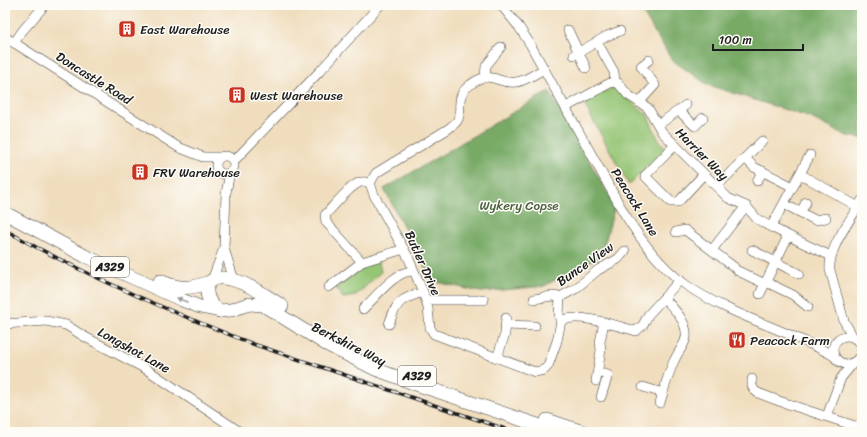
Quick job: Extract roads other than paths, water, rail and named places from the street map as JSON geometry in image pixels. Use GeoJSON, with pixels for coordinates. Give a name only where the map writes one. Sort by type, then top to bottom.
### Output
{"type":"FeatureCollection","features":[{"type":"Feature","properties":{"kind":"highway","name":"A329"},"geometry":{"type":"LineString","coordinates":[[5,203],[78,242],[169,285],[186,288],[223,278],[235,281]]}},
{"type":"Feature","properties":{"kind":"highway","name":"A329"},"geometry":{"type":"LineString","coordinates":[[5,213],[85,256],[182,300],[200,307],[220,312],[237,307]]}},
{"type":"Feature","properties":{"kind":"highway"},"geometry":{"type":"LineString","coordinates":[[211,281],[206,290],[207,297],[212,306],[220,312]]}},
{"type":"Feature","properties":{"kind":"highway"},"geometry":{"type":"LineString","coordinates":[[235,281],[240,286],[241,292],[241,298],[237,307]]}},
{"type":"Feature","properties":{"kind":"highway","name":"Berkshire Way"},"geometry":{"type":"LineString","coordinates":[[235,281],[255,289],[322,332],[376,360],[418,376],[583,432]]}},
{"type":"Feature","properties":{"kind":"highway","name":"Berkshire Way"},"geometry":{"type":"LineString","coordinates":[[237,307],[249,304],[262,305],[326,344],[376,369],[558,432]]}},
{"type":"Feature","properties":{"kind":"street"},"geometry":{"type":"LineString","coordinates":[[14,43],[23,30],[45,5]]}},
{"type":"Feature","properties":{"kind":"street"},"geometry":{"type":"LineString","coordinates":[[226,193],[218,169],[217,161],[227,159],[247,146],[263,132],[380,5]]}},
{"type":"Feature","properties":{"kind":"street","name":"Peacock Lane"},"geometry":{"type":"LineString","coordinates":[[501,5],[518,27],[544,69],[613,196],[634,228],[662,263],[680,280],[704,296],[813,345],[836,358]]}},
{"type":"Feature","properties":{"kind":"street"},"geometry":{"type":"LineString","coordinates":[[568,30],[576,54],[586,68]]}},
{"type":"Feature","properties":{"kind":"street"},"geometry":{"type":"LineString","coordinates":[[576,54],[620,31]]}},
{"type":"Feature","properties":{"kind":"street","name":"Doncastle Road"},"geometry":{"type":"LineString","coordinates":[[5,37],[166,140],[188,152],[203,157],[227,159]]}},
{"type":"Feature","properties":{"kind":"street"},"geometry":{"type":"LineString","coordinates":[[566,107],[606,85],[615,82],[614,72],[597,42]]}},
{"type":"Feature","properties":{"kind":"street"},"geometry":{"type":"LineString","coordinates":[[485,77],[486,66],[501,47]]}},
{"type":"Feature","properties":{"kind":"street"},"geometry":{"type":"LineString","coordinates":[[640,103],[655,85],[641,66],[649,60]]}},
{"type":"Feature","properties":{"kind":"street"},"geometry":{"type":"LineString","coordinates":[[362,262],[326,222],[325,215],[358,183],[362,181],[370,183],[376,173],[448,129],[457,121],[461,95],[468,86],[485,77],[518,82],[544,69]]}},
{"type":"Feature","properties":{"kind":"street","name":"Harrier Way"},"geometry":{"type":"LineString","coordinates":[[615,82],[650,112],[658,126],[675,145],[728,198],[746,206],[757,219],[771,227],[831,256]]}},
{"type":"Feature","properties":{"kind":"street"},"geometry":{"type":"LineString","coordinates":[[658,126],[683,108],[695,126],[703,118]]}},
{"type":"Feature","properties":{"kind":"street"},"geometry":{"type":"LineString","coordinates":[[717,186],[762,141]]}},
{"type":"Feature","properties":{"kind":"street"},"geometry":{"type":"LineString","coordinates":[[638,183],[675,145]]}},
{"type":"Feature","properties":{"kind":"street"},"geometry":{"type":"LineString","coordinates":[[771,227],[810,155]]}},
{"type":"Feature","properties":{"kind":"street","name":"Doncastle Road"},"geometry":{"type":"LineString","coordinates":[[203,157],[218,169]]}},
{"type":"Feature","properties":{"kind":"street"},"geometry":{"type":"LineString","coordinates":[[745,158],[754,167],[793,187]]}},
{"type":"Feature","properties":{"kind":"street"},"geometry":{"type":"LineString","coordinates":[[211,281],[224,248],[226,193],[230,172],[233,168],[227,159]]}},
{"type":"Feature","properties":{"kind":"street"},"geometry":{"type":"LineString","coordinates":[[218,169],[225,174],[230,172]]}},
{"type":"Feature","properties":{"kind":"street"},"geometry":{"type":"LineString","coordinates":[[757,181],[763,171]]}},
{"type":"Feature","properties":{"kind":"street"},"geometry":{"type":"LineString","coordinates":[[645,176],[671,202],[674,202],[681,199],[704,174]]}},
{"type":"Feature","properties":{"kind":"street"},"geometry":{"type":"LineString","coordinates":[[800,174],[861,205],[831,256],[830,270],[844,321],[858,342],[861,350],[858,358],[841,378],[826,416]]}},
{"type":"Feature","properties":{"kind":"street","name":"Butler Drive"},"geometry":{"type":"LineString","coordinates":[[370,183],[374,194],[409,260],[424,296],[428,308],[430,328],[434,334],[535,372],[538,371]]}},
{"type":"Feature","properties":{"kind":"street"},"geometry":{"type":"LineString","coordinates":[[801,212],[806,202]]}},
{"type":"Feature","properties":{"kind":"street"},"geometry":{"type":"LineString","coordinates":[[784,204],[815,220],[826,218]]}},
{"type":"Feature","properties":{"kind":"street"},"geometry":{"type":"LineString","coordinates":[[712,250],[746,206]]}},
{"type":"Feature","properties":{"kind":"street"},"geometry":{"type":"LineString","coordinates":[[676,232],[685,230],[736,269],[793,295],[808,307]]}},
{"type":"Feature","properties":{"kind":"street"},"geometry":{"type":"LineString","coordinates":[[760,294],[788,236]]}},
{"type":"Feature","properties":{"kind":"street"},"geometry":{"type":"LineString","coordinates":[[224,248],[235,281]]}},
{"type":"Feature","properties":{"kind":"street"},"geometry":{"type":"LineString","coordinates":[[752,250],[799,274]]}},
{"type":"Feature","properties":{"kind":"street","name":"Bunce View"},"geometry":{"type":"LineString","coordinates":[[534,299],[552,296],[560,297],[575,289],[598,270],[618,259],[625,251]]}},
{"type":"Feature","properties":{"kind":"street"},"geometry":{"type":"LineString","coordinates":[[329,286],[362,262],[409,260],[410,271],[397,276],[363,309]]}},
{"type":"Feature","properties":{"kind":"street"},"geometry":{"type":"LineString","coordinates":[[561,321],[574,317],[604,322],[636,331],[643,325],[648,315],[680,280]]}},
{"type":"Feature","properties":{"kind":"street"},"geometry":{"type":"LineString","coordinates":[[389,324],[395,308],[400,300],[424,296],[484,300]]}},
{"type":"Feature","properties":{"kind":"street","name":"Bunce View"},"geometry":{"type":"LineString","coordinates":[[538,371],[544,370],[548,366],[557,341],[561,321],[559,316],[560,297]]}},
{"type":"Feature","properties":{"kind":"street"},"geometry":{"type":"LineString","coordinates":[[660,403],[673,363],[685,341],[686,333],[684,324],[664,298]]}},
{"type":"Feature","properties":{"kind":"street","name":"Longshot Lane"},"geometry":{"type":"LineString","coordinates":[[5,324],[46,321],[66,325],[84,337],[146,369],[240,432]]}},
{"type":"Feature","properties":{"kind":"street"},"geometry":{"type":"LineString","coordinates":[[497,358],[505,334],[506,321],[535,326]]}},
{"type":"Feature","properties":{"kind":"street"},"geometry":{"type":"LineString","coordinates":[[841,378],[833,348],[838,339],[844,321]]}},
{"type":"Feature","properties":{"kind":"street"},"geometry":{"type":"LineString","coordinates":[[601,397],[608,375],[597,376],[600,342],[604,322]]}},
{"type":"Feature","properties":{"kind":"street"},"geometry":{"type":"LineString","coordinates":[[813,345],[845,336],[858,342]]}},
{"type":"Feature","properties":{"kind":"street"},"geometry":{"type":"LineString","coordinates":[[836,358],[846,364],[858,358]]}},
{"type":"Feature","properties":{"kind":"street"},"geometry":{"type":"LineString","coordinates":[[752,379],[752,386],[758,393],[858,427],[862,427]]}},
{"type":"Feature","properties":{"kind":"street"},"geometry":{"type":"LineString","coordinates":[[643,387],[663,393]]}},
{"type":"Feature","properties":{"kind":"railway"},"geometry":{"type":"LineString","coordinates":[[5,230],[65,262],[127,292],[190,319],[253,344],[514,432]]}},
{"type":"Feature","properties":{"kind":"place","name":"East Warehouse"},"geometry":{"type":"Point","coordinates":[127,29]}},
{"type":"Feature","properties":{"kind":"place","name":"West Warehouse"},"geometry":{"type":"Point","coordinates":[237,95]}},
{"type":"Feature","properties":{"kind":"place","name":"FRV Warehouse"},"geometry":{"type":"Point","coordinates":[140,172]}},
{"type":"Feature","properties":{"kind":"place","name":"Peacock Farm"},"geometry":{"type":"Point","coordinates":[737,340]}},
{"type":"Feature","properties":{"kind":"park label","name":"Wykery Copse"},"geometry":{"type":"Point","coordinates":[519,205]}}]}
